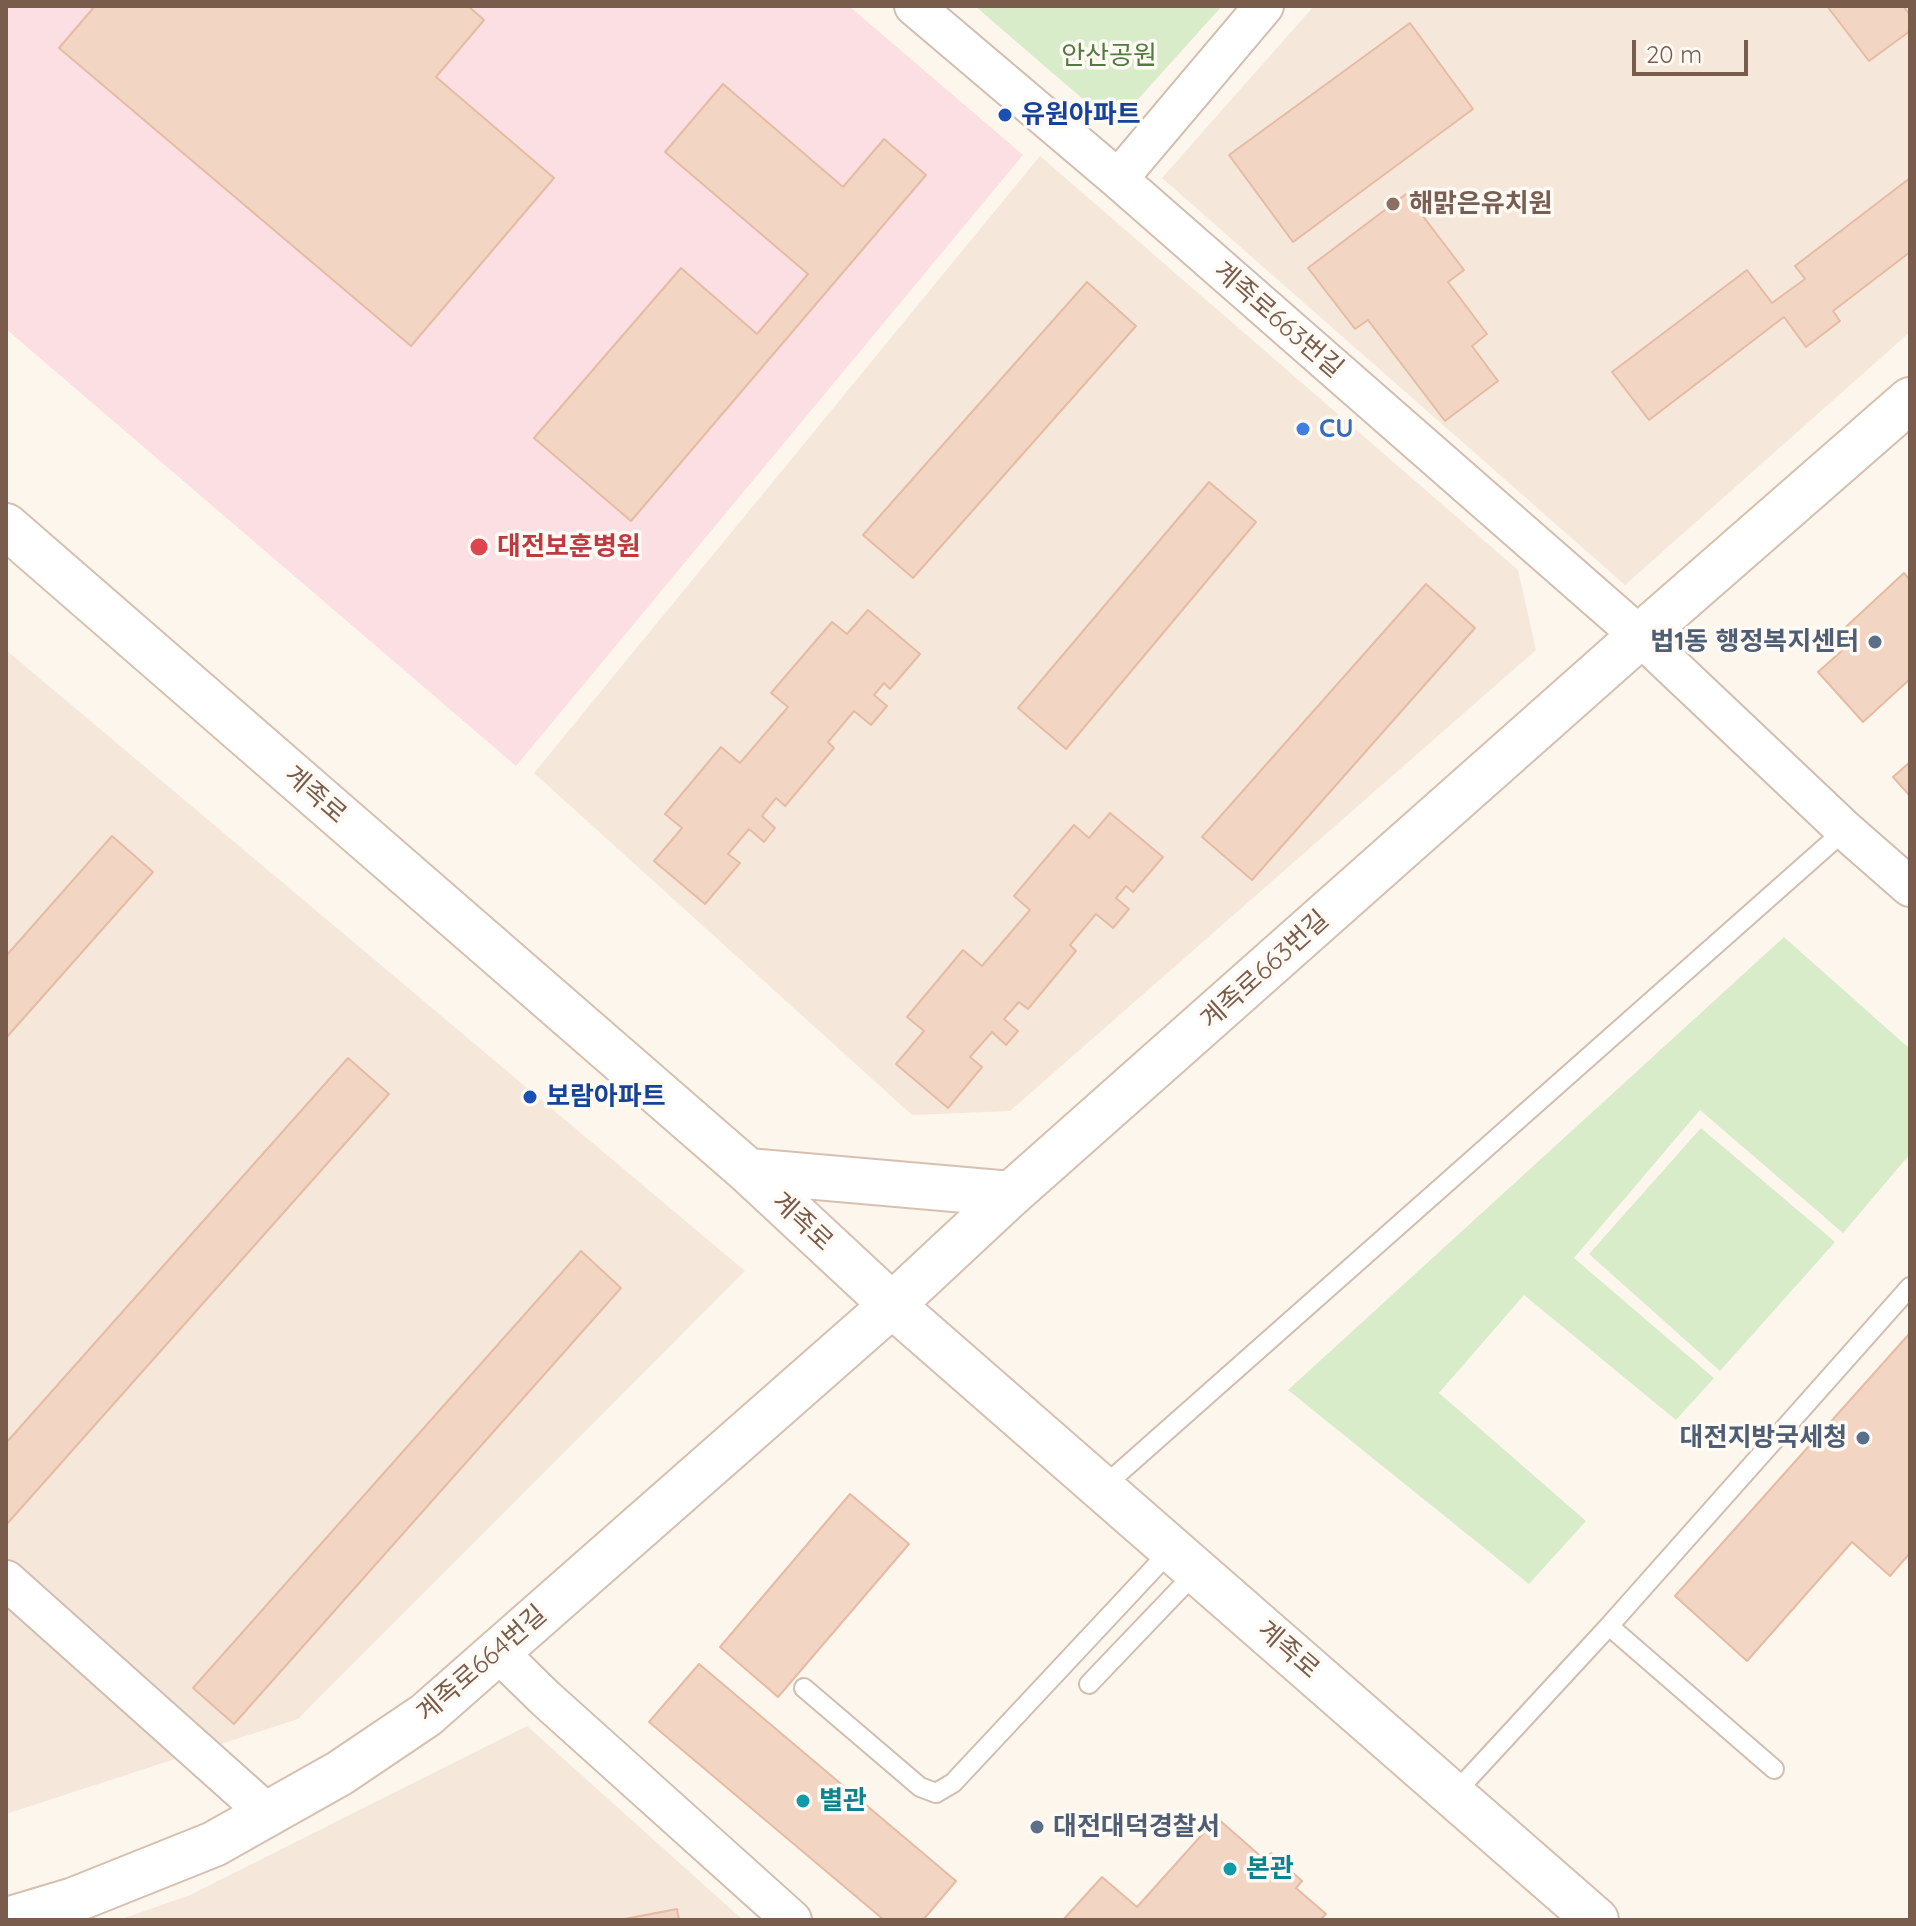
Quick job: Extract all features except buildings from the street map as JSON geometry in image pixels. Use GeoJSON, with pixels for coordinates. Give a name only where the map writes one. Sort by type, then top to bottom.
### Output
{"type":"FeatureCollection","features":[{"type":"Feature","properties":{"kind":"main road","name":"계족로663번길"},"geometry":{"type":"LineString","coordinates":[[892,1305],[1011,1194],[1910,400]]}},
{"type":"Feature","properties":{"kind":"main road","name":"계족로"},"geometry":{"type":"LineString","coordinates":[[6,526],[748,1171],[892,1305],[1596,1920]]}},
{"type":"Feature","properties":{"kind":"main road"},"geometry":{"type":"LineString","coordinates":[[748,1171],[1011,1194]]}},
{"type":"Feature","properties":{"kind":"main road","name":"계족로664번길"},"geometry":{"type":"LineString","coordinates":[[7,1920],[77,1910],[214,1844],[340,1773],[426,1715],[892,1305]]}},
{"type":"Feature","properties":{"kind":"street","name":"계족로663번길"},"geometry":{"type":"LineString","coordinates":[[914,6],[1118,179],[1640,636],[1845,830],[1910,887]]}},
{"type":"Feature","properties":{"kind":"street"},"geometry":{"type":"LineString","coordinates":[[1118,179],[1264,6]]}},
{"type":"Feature","properties":{"kind":"street"},"geometry":{"type":"LineString","coordinates":[[6,1580],[269,1815]]}},
{"type":"Feature","properties":{"kind":"street"},"geometry":{"type":"LineString","coordinates":[[497,1651],[792,1920]]}},
{"type":"Feature","properties":{"kind":"lane"},"geometry":{"type":"LineString","coordinates":[[1103,1487],[1845,830]]}},
{"type":"Feature","properties":{"kind":"lane"},"geometry":{"type":"LineString","coordinates":[[1453,1795],[1609,1626],[1910,1287]]}},
{"type":"Feature","properties":{"kind":"lane"},"geometry":{"type":"LineString","coordinates":[[1089,1684],[1185,1560]]}},
{"type":"Feature","properties":{"kind":"lane"},"geometry":{"type":"LineString","coordinates":[[804,1688],[920,1787],[936,1793],[953,1783],[1185,1560]]}},
{"type":"Feature","properties":{"kind":"lane"},"geometry":{"type":"LineString","coordinates":[[1609,1626],[1774,1769]]}},
{"type":"Feature","properties":{"kind":"shaded area","name":"대전보훈병원"},"geometry":{"type":"Polygon","coordinates":[[[6,6],[849,6],[1023,155],[516,766],[6,329],[6,6]]]}},
{"type":"Feature","properties":{"kind":"shaded area"},"geometry":{"type":"Polygon","coordinates":[[[1314,6],[1910,6],[1910,332],[1625,585],[1162,178],[1314,6]]]}},
{"type":"Feature","properties":{"kind":"shaded area","name":"유원아파트"},"geometry":{"type":"Polygon","coordinates":[[[1040,156],[1518,570],[1536,650],[1010,1111],[912,1115],[534,773],[1040,156]]]}},
{"type":"Feature","properties":{"kind":"shaded area","name":"보람아파트"},"geometry":{"type":"Polygon","coordinates":[[[6,650],[745,1271],[298,1719],[6,1814],[6,650]]]}},
{"type":"Feature","properties":{"kind":"shaded area"},"geometry":{"type":"Polygon","coordinates":[[[527,1726],[743,1920],[119,1920],[190,1895],[527,1726]]]}},
{"type":"Feature","properties":{"kind":"green space","name":"안산공원"},"geometry":{"type":"Polygon","coordinates":[[[975,6],[1222,6],[1114,126],[975,6]]]}},
{"type":"Feature","properties":{"kind":"green space"},"geometry":{"type":"Polygon","coordinates":[[[1784,937],[1910,1049],[1910,1154],[1843,1233],[1700,1110],[1574,1258],[1714,1378],[1676,1420],[1524,1295],[1439,1393],[1586,1521],[1529,1584],[1288,1390],[1784,937]]]}},
{"type":"Feature","properties":{"kind":"green space"},"geometry":{"type":"Polygon","coordinates":[[[1701,1128],[1835,1242],[1720,1371],[1589,1254],[1701,1128]]]}},
{"type":"Feature","properties":{"kind":"place","name":"유원아파트"},"geometry":{"type":"Point","coordinates":[1005,115]}},
{"type":"Feature","properties":{"kind":"place","name":"해맑은유치원"},"geometry":{"type":"Point","coordinates":[1393,204]}},
{"type":"Feature","properties":{"kind":"place","name":"CU"},"geometry":{"type":"Point","coordinates":[1303,429]}},
{"type":"Feature","properties":{"kind":"place","name":"대전보훈병원"},"geometry":{"type":"Point","coordinates":[479,547]}},
{"type":"Feature","properties":{"kind":"place","name":"법1동 행정복지센터"},"geometry":{"type":"Point","coordinates":[1875,642]}},
{"type":"Feature","properties":{"kind":"place","name":"보람아파트"},"geometry":{"type":"Point","coordinates":[530,1097]}},
{"type":"Feature","properties":{"kind":"place","name":"대전지방국세청"},"geometry":{"type":"Point","coordinates":[1863,1438]}},
{"type":"Feature","properties":{"kind":"place","name":"별관"},"geometry":{"type":"Point","coordinates":[803,1801]}},
{"type":"Feature","properties":{"kind":"place","name":"대전대덕경찰서"},"geometry":{"type":"Point","coordinates":[1037,1827]}},
{"type":"Feature","properties":{"kind":"place","name":"본관"},"geometry":{"type":"Point","coordinates":[1230,1869]}}]}
